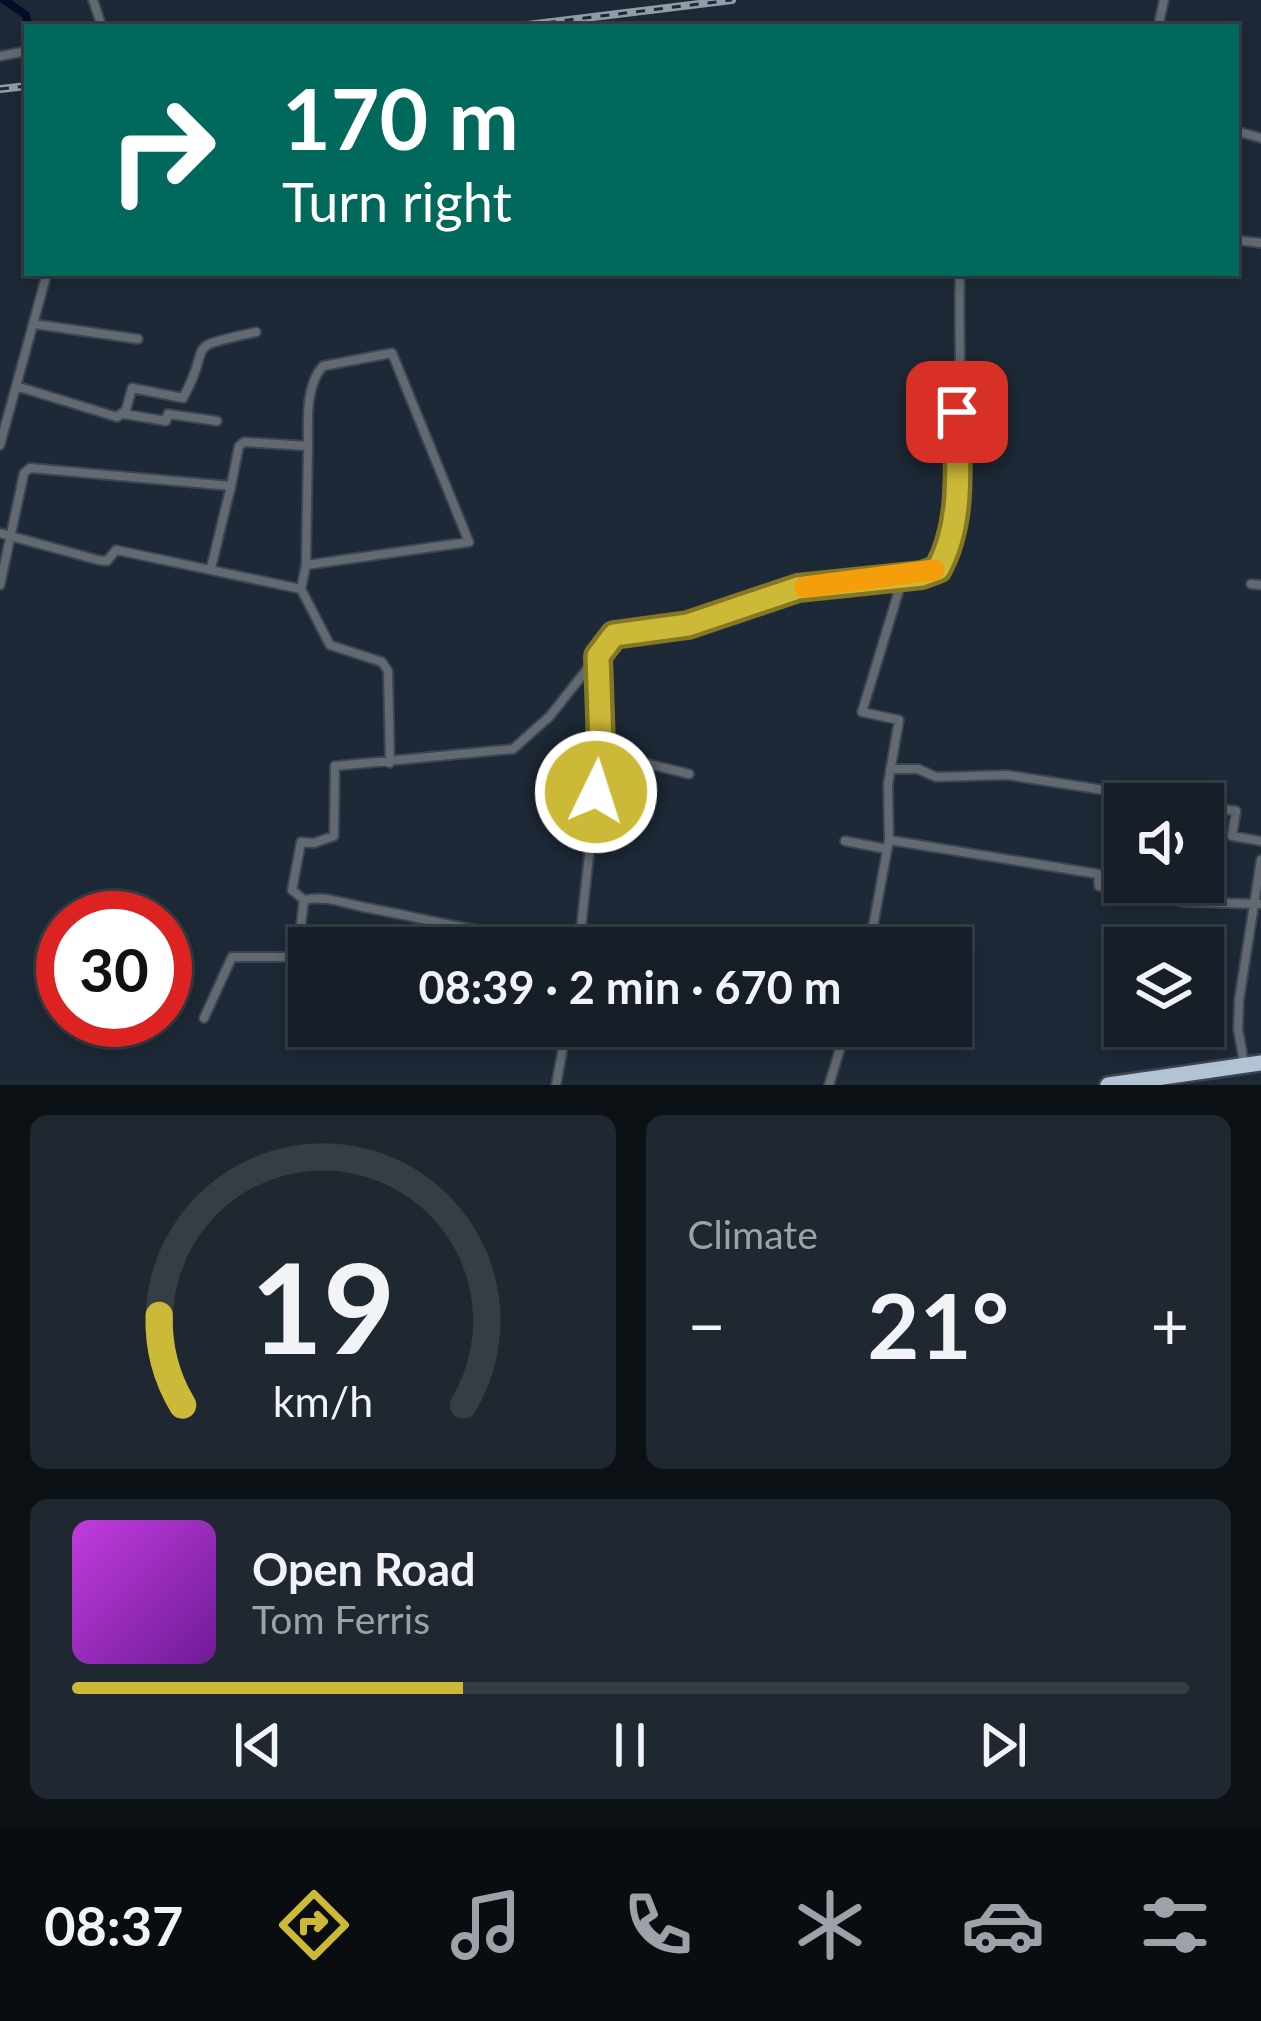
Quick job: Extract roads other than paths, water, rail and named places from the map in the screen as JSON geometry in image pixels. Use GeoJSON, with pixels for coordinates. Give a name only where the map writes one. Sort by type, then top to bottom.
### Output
{"type":"FeatureCollection","features":[{"type":"Feature","properties":{"kind":"highway"},"geometry":{"type":"LineString","coordinates":[[1108,1085],[1253,1064]]}},
{"type":"Feature","properties":{"kind":"street"},"geometry":{"type":"LineString","coordinates":[[0,445],[46,276]]}},
{"type":"Feature","properties":{"kind":"street"},"geometry":{"type":"LineString","coordinates":[[477,927],[359,907],[334,898],[304,900],[292,890],[301,842],[334,836],[335,766],[513,749],[550,716],[614,635],[688,625],[798,588],[938,569],[954,527],[960,276]]}},
{"type":"Feature","properties":{"kind":"street"},"geometry":{"type":"LineString","coordinates":[[34,324],[138,339]]}},
{"type":"Feature","properties":{"kind":"street"},"geometry":{"type":"LineString","coordinates":[[124,414],[132,388],[183,398],[197,352],[205,344],[256,332]]}},
{"type":"Feature","properties":{"kind":"street"},"geometry":{"type":"LineString","coordinates":[[306,565],[469,542],[392,352],[322,366],[316,373],[301,590],[330,645],[382,662],[388,671],[390,763]]}},
{"type":"Feature","properties":{"kind":"street"},"geometry":{"type":"LineString","coordinates":[[19,387],[117,417],[166,421],[168,414],[217,421]]}},
{"type":"Feature","properties":{"kind":"street"},"geometry":{"type":"LineString","coordinates":[[211,568],[239,446],[244,442],[308,446]]}},
{"type":"Feature","properties":{"kind":"street"},"geometry":{"type":"LineString","coordinates":[[0,585],[24,472],[30,468],[231,486]]}},
{"type":"Feature","properties":{"kind":"street"},"geometry":{"type":"LineString","coordinates":[[0,533],[98,560],[107,561],[116,550],[301,590]]}},
{"type":"Feature","properties":{"kind":"street"},"geometry":{"type":"LineString","coordinates":[[873,927],[888,845],[890,769],[899,720],[862,712],[903,577]]}},
{"type":"Feature","properties":{"kind":"street"},"geometry":{"type":"LineString","coordinates":[[581,927],[601,752],[598,656]]}},
{"type":"Feature","properties":{"kind":"street"},"geometry":{"type":"LineString","coordinates":[[601,752],[689,774]]}},
{"type":"Feature","properties":{"kind":"street"},"geometry":{"type":"LineString","coordinates":[[890,769],[918,769],[936,777],[1007,775],[1104,790]]}},
{"type":"Feature","properties":{"kind":"street"},"geometry":{"type":"LineString","coordinates":[[1224,810],[1236,812],[1232,836],[1261,841]]}},
{"type":"Feature","properties":{"kind":"street"},"geometry":{"type":"LineString","coordinates":[[845,841],[1098,874],[1099,886],[1186,902],[1259,904]]}},
{"type":"Feature","properties":{"kind":"street"},"geometry":{"type":"LineString","coordinates":[[1253,1064],[1238,1029],[1239,1000],[1259,904],[1261,860]]}},
{"type":"Feature","properties":{"kind":"street"},"geometry":{"type":"LineString","coordinates":[[205,1018],[232,957],[297,957],[304,900]]}},
{"type":"Feature","properties":{"kind":"street"},"geometry":{"type":"LineString","coordinates":[[556,1085],[563,1047]]}},
{"type":"Feature","properties":{"kind":"street"},"geometry":{"type":"LineString","coordinates":[[829,1085],[841,1047]]}},
{"type":"Feature","properties":{"kind":"waterway"},"geometry":{"type":"LineString","coordinates":[[4,0],[26,15],[28,24]]}},
{"type":"Feature","properties":{"kind":"railway"},"geometry":{"type":"LineString","coordinates":[[536,24],[732,0]]}},
{"type":"Feature","properties":{"kind":"railway"},"geometry":{"type":"LineString","coordinates":[[0,89],[24,86]]}}]}
